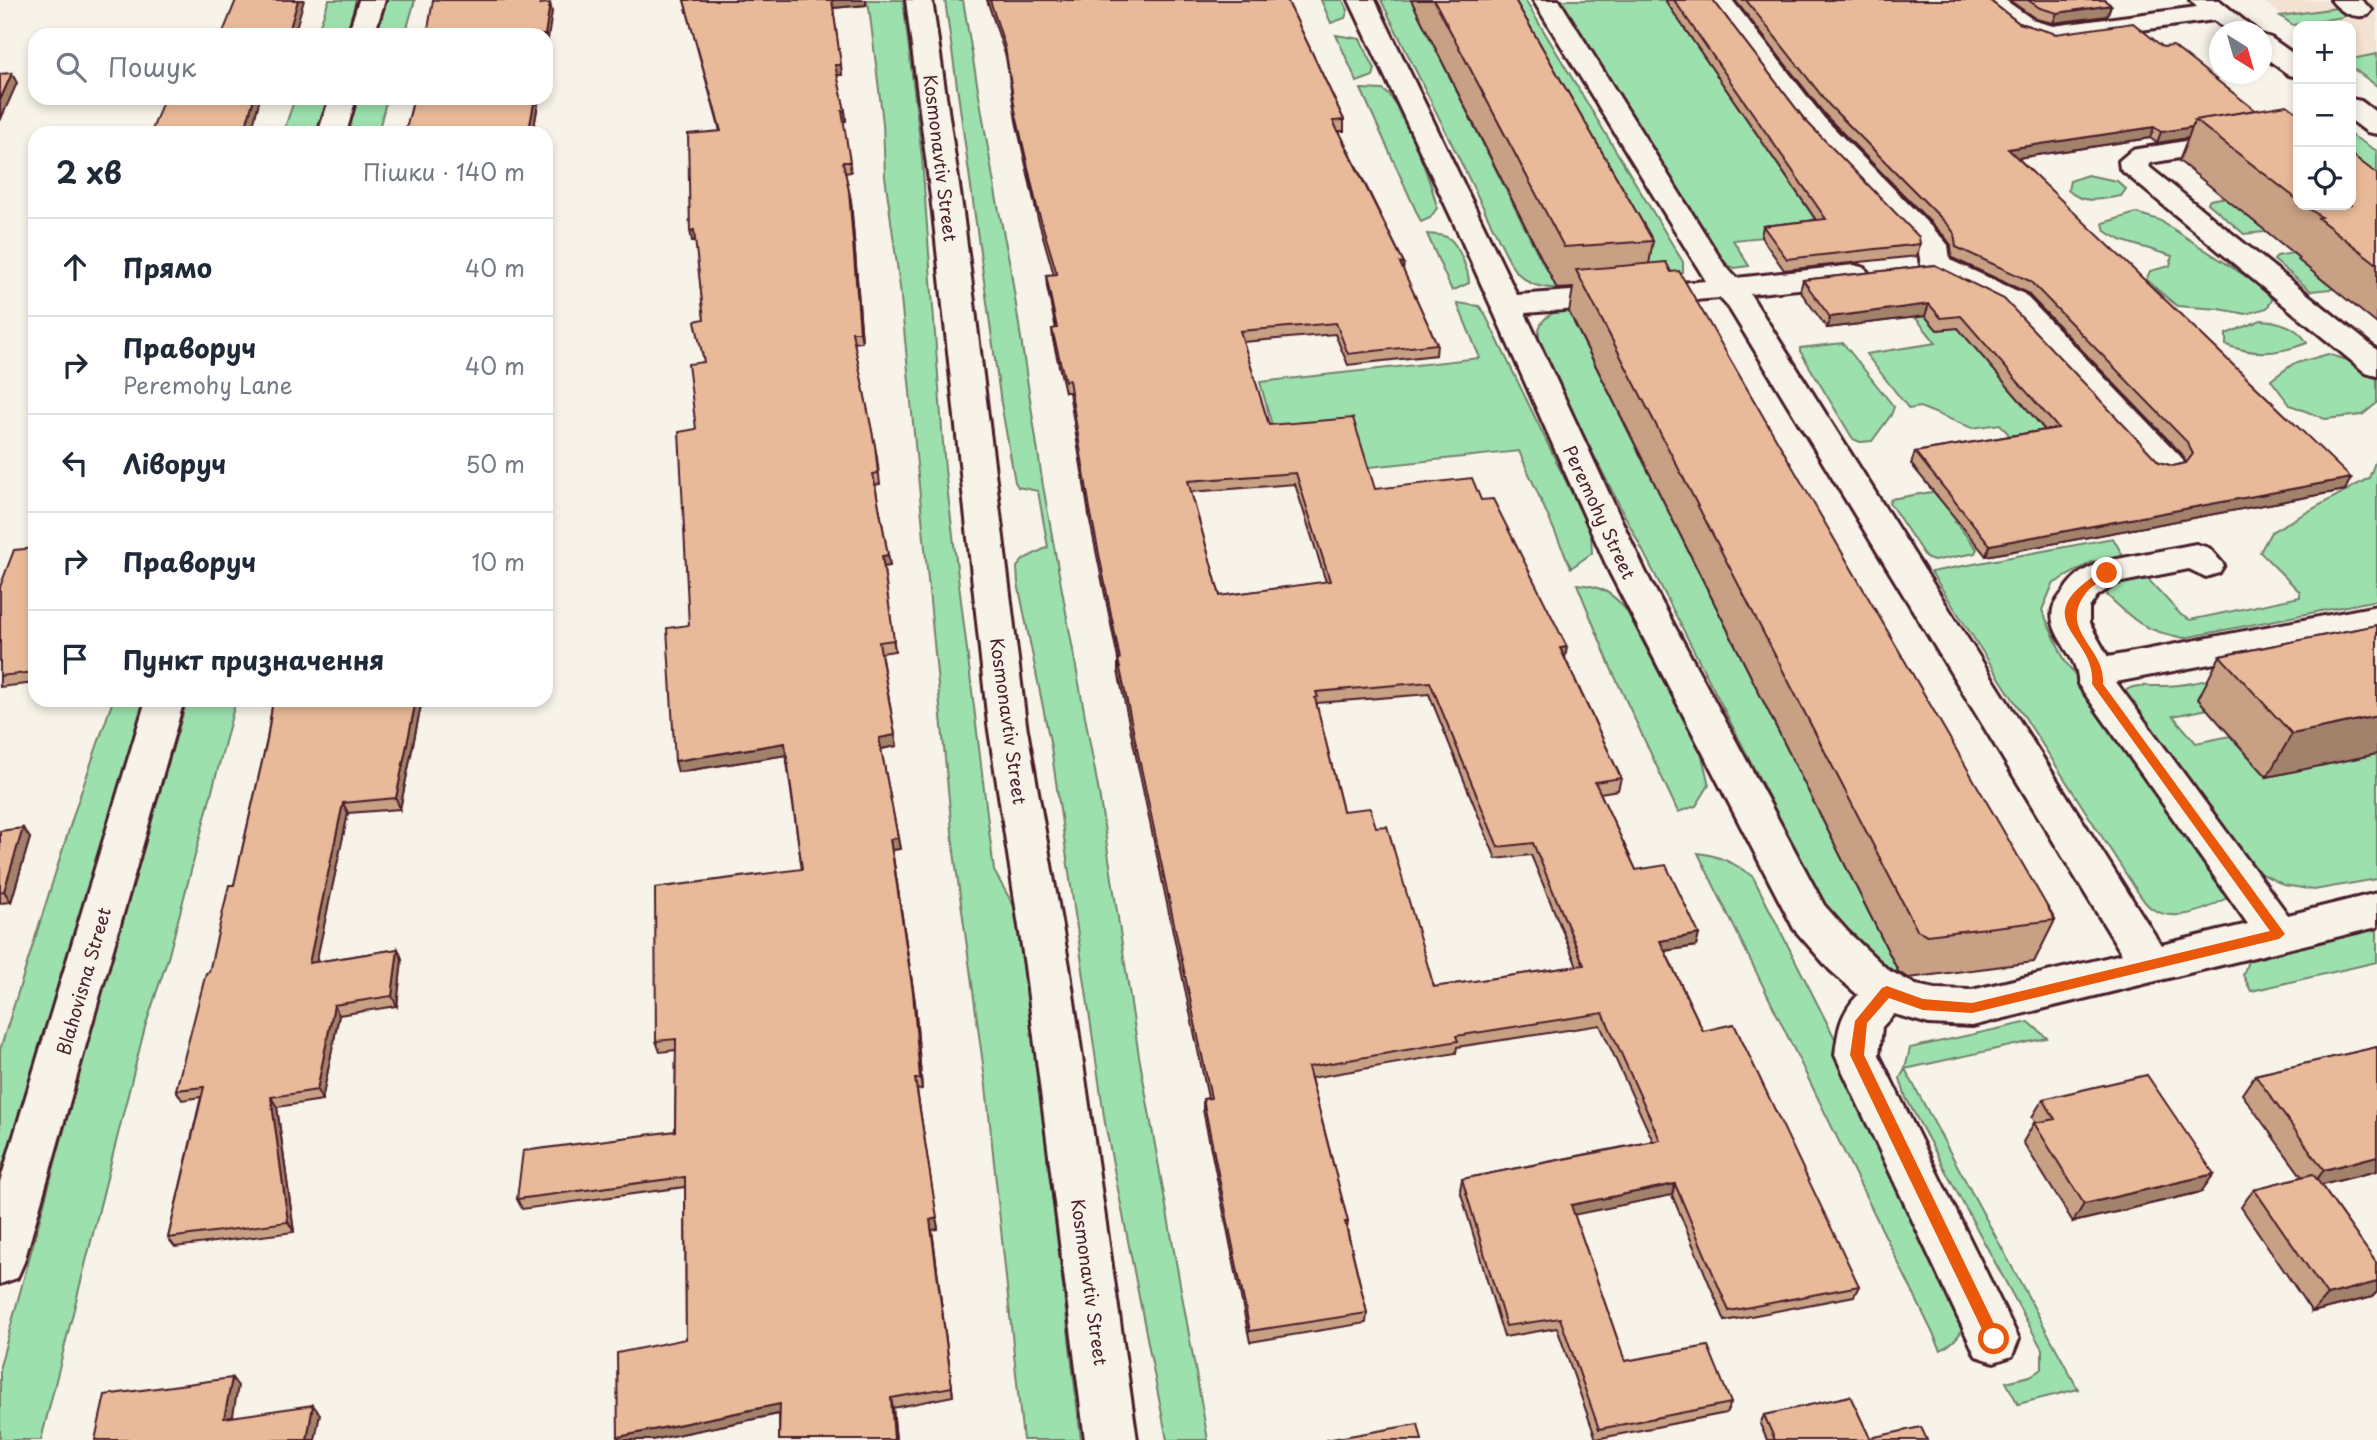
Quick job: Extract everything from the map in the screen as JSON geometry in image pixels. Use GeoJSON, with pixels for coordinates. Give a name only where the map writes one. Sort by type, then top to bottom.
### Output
{"type":"FeatureCollection","features":[{"type":"Feature","properties":{"kind":"street"},"geometry":{"type":"LineString","coordinates":[[363,28],[372,0]]}},
{"type":"Feature","properties":{"kind":"street","name":"Kosmonavtiv Street"},"geometry":{"type":"LineString","coordinates":[[919,0],[948,213],[1007,724],[1047,966],[1111,1440]]}},
{"type":"Feature","properties":{"kind":"street","name":"Peremohy Street"},"geometry":{"type":"LineString","coordinates":[[1362,0],[1469,223],[1628,573],[1809,917],[1846,960],[1887,992],[1923,1005],[1972,1008],[2377,910]]}},
{"type":"Feature","properties":{"kind":"street"},"geometry":{"type":"LineString","coordinates":[[1546,0],[1710,268],[1742,304],[2150,964]]}},
{"type":"Feature","properties":{"kind":"street"},"geometry":{"type":"LineString","coordinates":[[1718,0],[1814,124],[1933,245],[1908,268]]}},
{"type":"Feature","properties":{"kind":"street"},"geometry":{"type":"LineString","coordinates":[[1990,0],[2023,27],[2037,33],[2053,34],[2211,6],[2231,21]]}},
{"type":"Feature","properties":{"kind":"street"},"geometry":{"type":"LineString","coordinates":[[2272,50],[2293,65]]}},
{"type":"Feature","properties":{"kind":"street"},"geometry":{"type":"LineString","coordinates":[[334,126],[341,105]]}},
{"type":"Feature","properties":{"kind":"street"},"geometry":{"type":"LineString","coordinates":[[2293,131],[2142,156],[2133,161],[2134,169],[2377,366]]}},
{"type":"Feature","properties":{"kind":"street"},"geometry":{"type":"LineString","coordinates":[[1504,305],[1728,288],[1908,268],[2013,301],[2168,464]]}},
{"type":"Feature","properties":{"kind":"street"},"geometry":{"type":"LineString","coordinates":[[2206,565],[2196,556],[2107,573],[2084,587],[2071,608],[2071,623],[2098,672],[2097,684],[2279,934]]}},
{"type":"Feature","properties":{"kind":"street"},"geometry":{"type":"LineString","coordinates":[[2098,672],[2377,619]]}},
{"type":"Feature","properties":{"kind":"street","name":"Blahovisna Street"},"geometry":{"type":"LineString","coordinates":[[0,1262],[163,707]]}},
{"type":"Feature","properties":{"kind":"street"},"geometry":{"type":"LineString","coordinates":[[1887,992],[1861,1021],[1857,1055],[1994,1339]]}},
{"type":"Feature","properties":{"kind":"shaded area"},"geometry":{"type":"Polygon","coordinates":[[[2261,0],[2377,0],[2377,84],[2356,69],[2356,21],[2293,21],[2293,23],[2261,0]]]}},
{"type":"Feature","properties":{"kind":"green space"},"geometry":{"type":"Polygon","coordinates":[[[329,0],[356,0],[348,28],[319,28],[329,0]]]}},
{"type":"Feature","properties":{"kind":"green space"},"geometry":{"type":"Polygon","coordinates":[[[385,0],[415,0],[407,28],[377,28],[385,0]]]}},
{"type":"Feature","properties":{"kind":"green space"},"geometry":{"type":"Polygon","coordinates":[[[866,0],[903,0],[922,158],[945,470],[994,871],[1019,915],[1081,1440],[1023,1440],[986,1086],[954,852],[900,287],[885,176],[883,123],[866,0]]]}},
{"type":"Feature","properties":{"kind":"green space"},"geometry":{"type":"Polygon","coordinates":[[[945,0],[963,0],[1010,265],[1043,486],[1099,793],[1139,1056],[1208,1440],[1167,1440],[1105,1123],[1051,747],[1018,583],[1017,567],[1024,559],[1048,547],[1038,491],[1018,487],[1015,482],[1001,403],[945,0]]]}},
{"type":"Feature","properties":{"kind":"green space"},"geometry":{"type":"Polygon","coordinates":[[[1321,0],[1343,0],[1348,10],[1345,18],[1331,23],[1321,0]]]}},
{"type":"Feature","properties":{"kind":"green space"},"geometry":{"type":"Polygon","coordinates":[[[1381,0],[1411,0],[1544,266],[1631,258],[1488,0],[1525,0],[1683,262],[1683,272],[1678,278],[1566,289],[1535,285],[1520,275],[1513,268],[1381,0]]]}},
{"type":"Feature","properties":{"kind":"green space"},"geometry":{"type":"Polygon","coordinates":[[[1560,0],[1665,0],[1823,231],[1733,240],[1749,266],[1735,268],[1722,263],[1560,0]]]}},
{"type":"Feature","properties":{"kind":"green space"},"geometry":{"type":"Polygon","coordinates":[[[2344,7],[2343,17],[2293,21],[2293,25],[2280,16],[2344,7]]]}},
{"type":"Feature","properties":{"kind":"green space"},"geometry":{"type":"Polygon","coordinates":[[[1336,35],[1360,39],[1375,69],[1373,76],[1357,82],[1336,35]]]}},
{"type":"Feature","properties":{"kind":"green space"},"geometry":{"type":"Polygon","coordinates":[[[2377,54],[2377,86],[2356,71],[2356,58],[2377,54]]]}},
{"type":"Feature","properties":{"kind":"green space"},"geometry":{"type":"Polygon","coordinates":[[[1361,89],[1383,90],[1407,126],[1437,208],[1430,218],[1421,222],[1361,89]]]}},
{"type":"Feature","properties":{"kind":"green space"},"geometry":{"type":"Polygon","coordinates":[[[293,105],[326,105],[320,126],[285,126],[293,105]]]}},
{"type":"Feature","properties":{"kind":"green space"},"geometry":{"type":"Polygon","coordinates":[[[352,105],[385,105],[380,126],[345,126],[352,105]]]}},
{"type":"Feature","properties":{"kind":"green space"},"geometry":{"type":"Polygon","coordinates":[[[2356,138],[2377,151],[2377,236],[2355,210],[2356,138]]]}},
{"type":"Feature","properties":{"kind":"green space"},"geometry":{"type":"Polygon","coordinates":[[[2087,175],[2117,181],[2126,189],[2121,196],[2093,200],[2080,198],[2068,190],[2070,181],[2087,175]]]}},
{"type":"Feature","properties":{"kind":"green space"},"geometry":{"type":"Polygon","coordinates":[[[2233,196],[2233,204],[2260,226],[2268,225],[2275,231],[2244,234],[2208,203],[2210,200],[2233,196]]]}},
{"type":"Feature","properties":{"kind":"green space"},"geometry":{"type":"Polygon","coordinates":[[[2136,213],[2159,220],[2264,288],[2272,300],[2267,308],[2246,314],[2177,306],[2146,280],[2150,271],[2170,266],[2172,256],[2123,241],[2105,231],[2103,223],[2136,213]]]}},
{"type":"Feature","properties":{"kind":"green space"},"geometry":{"type":"Polygon","coordinates":[[[1427,234],[1450,239],[1460,253],[1469,283],[1452,291],[1427,234]]]}},
{"type":"Feature","properties":{"kind":"green space"},"geometry":{"type":"Polygon","coordinates":[[[2299,252],[2299,260],[2326,283],[2334,282],[2342,288],[2311,291],[2274,260],[2277,256],[2299,252]]]}},
{"type":"Feature","properties":{"kind":"green space"},"geometry":{"type":"Polygon","coordinates":[[[1689,302],[1574,323],[1902,979],[1877,972],[1841,938],[1540,350],[1540,327],[1545,319],[1555,312],[1689,302]]]}},
{"type":"Feature","properties":{"kind":"green space"},"geometry":{"type":"Polygon","coordinates":[[[1457,303],[1479,306],[1484,312],[1591,533],[1592,553],[1571,568],[1519,451],[1286,476],[1260,382],[1480,358],[1457,303]]]}},
{"type":"Feature","properties":{"kind":"green space"},"geometry":{"type":"Polygon","coordinates":[[[1925,316],[1938,330],[1958,328],[2100,495],[1955,522],[1977,549],[1975,553],[1933,561],[1926,558],[1889,502],[1891,499],[2036,474],[2038,469],[2000,424],[1972,428],[1920,407],[1909,409],[1866,354],[1936,343],[1915,317],[1925,316]]]}},
{"type":"Feature","properties":{"kind":"green space"},"geometry":{"type":"Polygon","coordinates":[[[2261,320],[2287,326],[2299,333],[2307,343],[2286,350],[2267,352],[2247,351],[2226,345],[2226,334],[2261,320]]]}},
{"type":"Feature","properties":{"kind":"green space"},"geometry":{"type":"Polygon","coordinates":[[[1843,343],[1894,407],[1872,441],[1860,442],[1853,439],[1800,351],[1800,348],[1843,343]]]}},
{"type":"Feature","properties":{"kind":"green space"},"geometry":{"type":"Polygon","coordinates":[[[2328,354],[2357,363],[2377,377],[2377,403],[2362,415],[2325,419],[2290,405],[2271,380],[2293,364],[2328,354]]]}},
{"type":"Feature","properties":{"kind":"green space"},"geometry":{"type":"Polygon","coordinates":[[[2377,457],[2377,600],[2184,638],[2141,624],[2107,595],[2110,584],[2147,578],[2181,615],[2190,620],[2300,597],[2300,592],[2260,552],[2271,532],[2369,478],[2377,457]]]}},
{"type":"Feature","properties":{"kind":"green space"},"geometry":{"type":"Polygon","coordinates":[[[2113,538],[2123,556],[2092,562],[2053,584],[2042,610],[2065,661],[2221,876],[2228,897],[2201,910],[2180,915],[2160,913],[2151,908],[2137,891],[1931,572],[2113,538]]]}},
{"type":"Feature","properties":{"kind":"green space"},"geometry":{"type":"Polygon","coordinates":[[[1577,584],[1605,591],[1626,610],[1701,752],[1709,785],[1696,806],[1678,812],[1611,668],[1577,584]]]}},
{"type":"Feature","properties":{"kind":"green space"},"geometry":{"type":"Polygon","coordinates":[[[2251,670],[2208,709],[2173,716],[2196,743],[2230,736],[2267,777],[2377,754],[2377,879],[2314,890],[2284,885],[2256,871],[2229,843],[2121,694],[2136,686],[2174,686],[2251,670]]]}},
{"type":"Feature","properties":{"kind":"green space"},"geometry":{"type":"Polygon","coordinates":[[[111,707],[150,707],[0,1193],[0,1050],[77,804],[111,707]]]}},
{"type":"Feature","properties":{"kind":"green space"},"geometry":{"type":"Polygon","coordinates":[[[185,707],[234,707],[168,958],[145,1027],[41,1440],[0,1440],[0,1366],[108,968],[185,707]]]}},
{"type":"Feature","properties":{"kind":"green space"},"geometry":{"type":"Polygon","coordinates":[[[1698,853],[1727,861],[1753,877],[1961,1287],[1965,1323],[1957,1337],[1941,1350],[1698,853]]]}},
{"type":"Feature","properties":{"kind":"green space"},"geometry":{"type":"Polygon","coordinates":[[[2377,928],[2377,962],[2251,991],[2243,975],[2248,961],[2259,956],[2377,928]]]}},
{"type":"Feature","properties":{"kind":"green space"},"geometry":{"type":"Polygon","coordinates":[[[2029,1022],[2047,1038],[1905,1069],[1910,1048],[2029,1022]]]}},
{"type":"Feature","properties":{"kind":"green space"},"geometry":{"type":"Polygon","coordinates":[[[1905,1069],[2078,1389],[2018,1404],[2006,1382],[2030,1376],[2042,1369],[2042,1349],[1906,1098],[1900,1078],[1905,1069]]]}},
{"type":"Feature","properties":{"kind":"building"},"geometry":{"type":"Polygon","coordinates":[[[236,0],[298,0],[290,28],[225,28],[236,0]]]}},
{"type":"Feature","properties":{"kind":"building"},"geometry":{"type":"Polygon","coordinates":[[[433,0],[540,0],[540,4],[550,3],[546,28],[428,28],[433,0]]]}},
{"type":"Feature","properties":{"kind":"building"},"geometry":{"type":"Polygon","coordinates":[[[684,0],[832,0],[841,65],[835,65],[845,111],[842,111],[850,162],[843,162],[849,191],[860,332],[852,332],[875,446],[878,473],[873,474],[888,555],[882,556],[894,640],[879,642],[895,735],[879,738],[898,838],[890,839],[913,992],[920,1079],[915,1079],[937,1218],[930,1220],[952,1387],[891,1398],[894,1440],[779,1440],[780,1404],[618,1437],[617,1353],[686,1339],[685,1177],[517,1199],[523,1151],[675,1131],[676,1039],[656,1041],[655,888],[802,869],[785,743],[675,761],[667,628],[689,625],[679,432],[696,429],[688,364],[704,362],[695,321],[704,319],[694,230],[690,231],[688,134],[721,131],[684,0]]]}},
{"type":"Feature","properties":{"kind":"building"},"geometry":{"type":"Polygon","coordinates":[[[990,0],[1287,0],[1344,120],[1333,121],[1404,263],[1400,263],[1437,344],[1348,354],[1336,323],[1240,331],[1269,425],[1353,418],[1375,489],[1472,478],[1481,500],[1493,499],[1567,647],[1560,648],[1621,778],[1595,782],[1636,870],[1666,865],[1699,934],[1660,941],[1703,1031],[1734,1024],[1859,1286],[1729,1311],[1675,1184],[1571,1205],[1625,1361],[1708,1346],[1731,1403],[1599,1429],[1560,1318],[1506,1326],[1462,1179],[1660,1140],[1603,1013],[1456,1036],[1458,1041],[1308,1067],[1348,1222],[1345,1222],[1367,1313],[1250,1331],[1203,1099],[1211,1098],[1118,659],[1069,380],[1065,381],[1052,329],[1057,328],[1046,275],[1057,274],[1037,207],[1015,110],[1005,47],[990,0]],[[1296,473],[1188,481],[1220,596],[1330,581],[1296,473]],[[1430,682],[1316,692],[1318,697],[1315,698],[1343,811],[1370,808],[1376,827],[1387,826],[1434,987],[1584,965],[1533,843],[1498,847],[1430,682]]]}},
{"type":"Feature","properties":{"kind":"building"},"geometry":{"type":"Polygon","coordinates":[[[1434,0],[1515,0],[1653,241],[1564,247],[1434,0]]]}},
{"type":"Feature","properties":{"kind":"building"},"geometry":{"type":"Polygon","coordinates":[[[1674,0],[1713,0],[1805,120],[1919,237],[1920,244],[1787,259],[1763,226],[1826,219],[1674,0]]]}},
{"type":"Feature","properties":{"kind":"building"},"geometry":{"type":"Polygon","coordinates":[[[1746,0],[1989,0],[2019,23],[2056,34],[2133,23],[2163,47],[2173,46],[2209,74],[2209,84],[2222,84],[2255,110],[2195,120],[2192,127],[2161,132],[2154,127],[2008,149],[2351,478],[1990,545],[1915,452],[2058,428],[1961,316],[1941,318],[1929,304],[1830,317],[1803,280],[1935,265],[2004,299],[2159,462],[2173,466],[2186,463],[2193,454],[2187,442],[2030,281],[1956,247],[1954,233],[1949,226],[1829,105],[1746,0]]]}},
{"type":"Feature","properties":{"kind":"building"},"geometry":{"type":"Polygon","coordinates":[[[2028,0],[2104,0],[2111,5],[2057,13],[2040,8],[2028,0]]]}},
{"type":"Feature","properties":{"kind":"building"},"geometry":{"type":"Polygon","coordinates":[[[12,73],[0,100],[0,74],[12,73]]]}},
{"type":"Feature","properties":{"kind":"building"},"geometry":{"type":"Polygon","coordinates":[[[161,105],[252,105],[246,126],[154,126],[161,105]]]}},
{"type":"Feature","properties":{"kind":"building"},"geometry":{"type":"Polygon","coordinates":[[[412,105],[534,105],[530,126],[407,126],[412,105]]]}},
{"type":"Feature","properties":{"kind":"building"},"geometry":{"type":"Polygon","coordinates":[[[2287,105],[2293,109],[2293,196],[2195,120],[2287,105]]]}},
{"type":"Feature","properties":{"kind":"building"},"geometry":{"type":"Polygon","coordinates":[[[2356,158],[2377,174],[2377,264],[2318,218],[2321,217],[2311,210],[2356,210],[2356,158]]]}},
{"type":"Feature","properties":{"kind":"building"},"geometry":{"type":"Polygon","coordinates":[[[1666,262],[1671,272],[1679,271],[2055,920],[1927,935],[1917,930],[1576,270],[1666,262]]]}},
{"type":"Feature","properties":{"kind":"building"},"geometry":{"type":"Polygon","coordinates":[[[28,549],[28,673],[0,676],[0,587],[14,550],[28,549]]]}},
{"type":"Feature","properties":{"kind":"building"},"geometry":{"type":"Polygon","coordinates":[[[2377,625],[2377,716],[2292,734],[2220,656],[2377,625]]]}},
{"type":"Feature","properties":{"kind":"building"},"geometry":{"type":"Polygon","coordinates":[[[272,707],[415,707],[396,798],[343,803],[309,963],[398,949],[392,996],[334,1005],[317,1090],[271,1097],[288,1222],[168,1238],[204,1087],[176,1090],[206,973],[209,972],[229,885],[234,885],[272,707]]]}},
{"type":"Feature","properties":{"kind":"building"},"geometry":{"type":"Polygon","coordinates":[[[23,828],[4,891],[0,892],[0,831],[23,828]]]}},
{"type":"Feature","properties":{"kind":"building"},"geometry":{"type":"Polygon","coordinates":[[[2377,1047],[2377,1156],[2324,1170],[2255,1075],[2377,1047]]]}},
{"type":"Feature","properties":{"kind":"building"},"geometry":{"type":"Polygon","coordinates":[[[2147,1075],[2214,1174],[2084,1204],[2034,1123],[2055,1119],[2043,1099],[2147,1075]]]}},
{"type":"Feature","properties":{"kind":"building"},"geometry":{"type":"Polygon","coordinates":[[[2313,1174],[2377,1264],[2377,1282],[2327,1295],[2254,1189],[2313,1174]]]}},
{"type":"Feature","properties":{"kind":"building"},"geometry":{"type":"Polygon","coordinates":[[[232,1378],[224,1418],[313,1405],[307,1440],[95,1440],[105,1395],[232,1378]]]}},
{"type":"Feature","properties":{"kind":"building"},"geometry":{"type":"Polygon","coordinates":[[[1850,1396],[1870,1438],[1921,1427],[1927,1440],[1775,1440],[1764,1415],[1850,1396]]]}},
{"type":"Feature","properties":{"kind":"building"},"geometry":{"type":"Polygon","coordinates":[[[1418,1424],[1422,1440],[1326,1440],[1418,1424]]]}},
{"type":"Feature","properties":{"kind":"route"},"geometry":{"type":"LineString","coordinates":[[1994,1339],[1857,1055],[1861,1021],[1887,992],[1923,1005],[1972,1008],[2279,934],[2097,684],[2098,672],[2071,623],[2071,608],[2084,587],[2107,573]]}}]}
